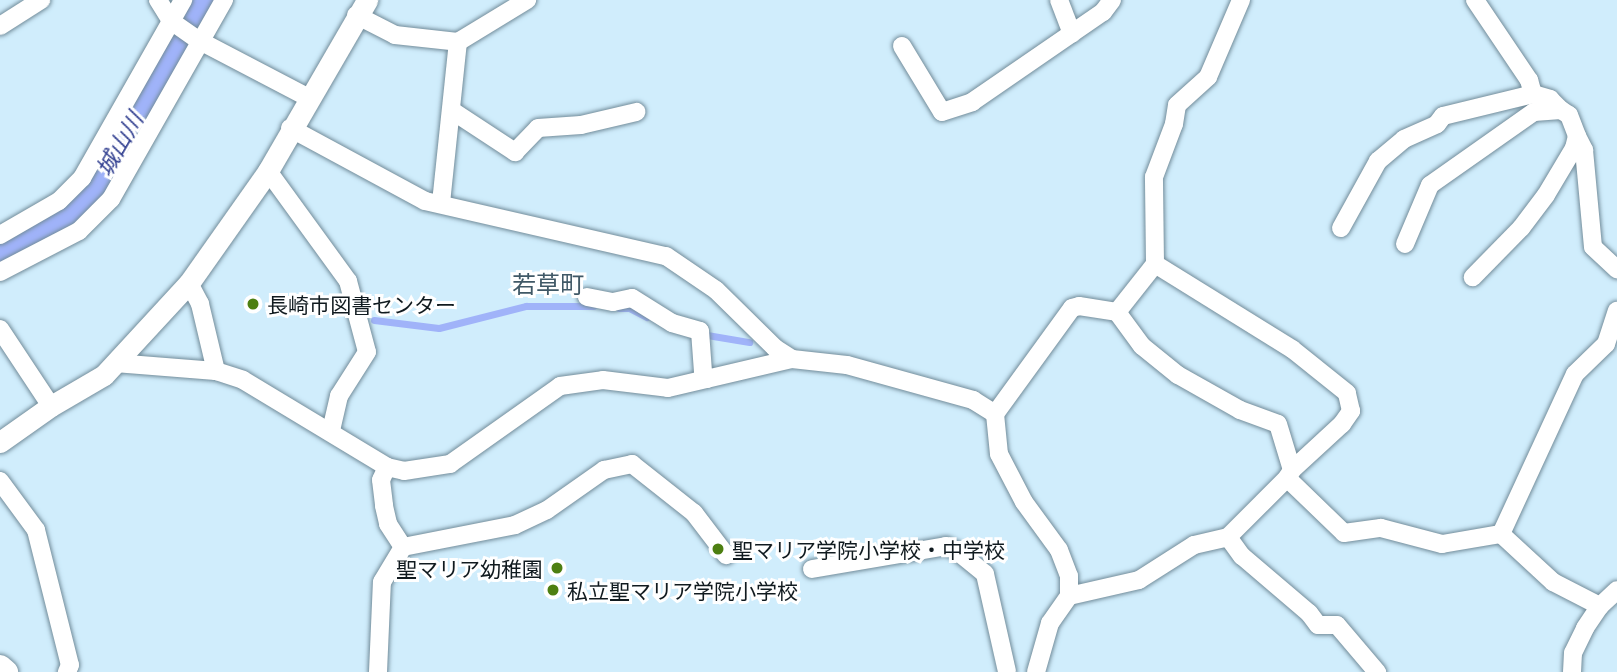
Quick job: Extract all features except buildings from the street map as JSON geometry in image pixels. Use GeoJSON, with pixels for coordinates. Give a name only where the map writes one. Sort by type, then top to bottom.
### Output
{"type":"FeatureCollection","features":[{"type":"Feature","properties":{"kind":"main road"},"geometry":{"type":"LineString","coordinates":[[0,667],[6,672]]}},
{"type":"Feature","properties":{"kind":"street"},"geometry":{"type":"LineString","coordinates":[[0,26],[41,0]]}},
{"type":"Feature","properties":{"kind":"street"},"geometry":{"type":"LineString","coordinates":[[158,0],[171,21],[200,41],[309,98]]}},
{"type":"Feature","properties":{"kind":"street"},"geometry":{"type":"LineString","coordinates":[[0,235],[59,201],[82,178],[183,0]]}},
{"type":"Feature","properties":{"kind":"street"},"geometry":{"type":"LineString","coordinates":[[0,272],[79,230],[111,199],[224,0]]}},
{"type":"Feature","properties":{"kind":"street"},"geometry":{"type":"LineString","coordinates":[[0,442],[51,406],[104,375],[189,284],[268,171],[290,128],[361,8],[394,35],[458,42],[527,0]]}},
{"type":"Feature","properties":{"kind":"street"},"geometry":{"type":"LineString","coordinates":[[1059,0],[1072,34]]}},
{"type":"Feature","properties":{"kind":"street"},"geometry":{"type":"LineString","coordinates":[[902,46],[942,112],[972,102],[1103,12],[1112,0]]}},
{"type":"Feature","properties":{"kind":"street"},"geometry":{"type":"LineString","coordinates":[[1117,312],[1155,264],[1154,177],[1177,105],[1208,77],[1241,0]]}},
{"type":"Feature","properties":{"kind":"street"},"geometry":{"type":"LineString","coordinates":[[1475,0],[1529,80],[1533,94]]}},
{"type":"Feature","properties":{"kind":"street"},"geometry":{"type":"LineString","coordinates":[[441,203],[458,42]]}},
{"type":"Feature","properties":{"kind":"street"},"geometry":{"type":"LineString","coordinates":[[1341,229],[1377,161],[1404,139],[1437,124],[1443,116],[1533,94],[1550,99],[1569,116],[1584,150],[1593,247],[1617,269]]}},
{"type":"Feature","properties":{"kind":"street"},"geometry":{"type":"LineString","coordinates":[[451,110],[515,152],[538,128],[581,125],[636,112]]}},
{"type":"Feature","properties":{"kind":"street"},"geometry":{"type":"LineString","coordinates":[[1405,244],[1430,185],[1534,112],[1560,110]]}},
{"type":"Feature","properties":{"kind":"street"},"geometry":{"type":"LineString","coordinates":[[290,128],[425,201],[556,233],[639,247],[666,256],[716,290],[775,348],[792,359]]}},
{"type":"Feature","properties":{"kind":"street"},"geometry":{"type":"LineString","coordinates":[[1473,277],[1521,228],[1546,195],[1577,136]]}},
{"type":"Feature","properties":{"kind":"street"},"geometry":{"type":"LineString","coordinates":[[268,171],[348,281],[367,352],[339,396],[331,431]]}},
{"type":"Feature","properties":{"kind":"street"},"geometry":{"type":"LineString","coordinates":[[1069,596],[1139,580],[1194,545],[1228,537],[1342,424],[1351,411],[1347,393],[1292,349],[1155,264]]}},
{"type":"Feature","properties":{"kind":"street"},"geometry":{"type":"LineString","coordinates":[[189,284],[200,304],[216,372]]}},
{"type":"Feature","properties":{"kind":"street"},"geometry":{"type":"LineString","coordinates":[[587,297],[613,302],[632,298],[672,323],[700,331],[703,372],[707,379]]}},
{"type":"Feature","properties":{"kind":"street"},"geometry":{"type":"LineString","coordinates":[[1036,672],[1050,623],[1069,596],[1069,576],[1059,550],[1024,502],[999,454],[995,414],[1072,308],[1117,312],[1142,346],[1178,375],[1240,410],[1278,424],[1289,474],[1344,533],[1381,528],[1442,544],[1501,534]]}},
{"type":"Feature","properties":{"kind":"street"},"geometry":{"type":"LineString","coordinates":[[1501,534],[1575,374],[1612,347],[1617,312]]}},
{"type":"Feature","properties":{"kind":"street"},"geometry":{"type":"LineString","coordinates":[[0,329],[51,406]]}},
{"type":"Feature","properties":{"kind":"street"},"geometry":{"type":"LineString","coordinates":[[115,363],[216,372],[243,380],[387,467],[404,471],[450,464],[560,386],[603,380],[668,388],[792,359],[848,365],[918,383],[973,400],[995,414]]}},
{"type":"Feature","properties":{"kind":"street"},"geometry":{"type":"LineString","coordinates":[[378,672],[382,582],[403,547],[515,525],[547,510],[604,470],[632,464],[694,513],[726,555]]}},
{"type":"Feature","properties":{"kind":"street"},"geometry":{"type":"LineString","coordinates":[[387,467],[381,480],[384,506],[388,524],[403,547]]}},
{"type":"Feature","properties":{"kind":"street"},"geometry":{"type":"LineString","coordinates":[[0,481],[36,530],[70,665],[67,672]]}},
{"type":"Feature","properties":{"kind":"street"},"geometry":{"type":"LineString","coordinates":[[1501,534],[1553,583],[1600,606]]}},
{"type":"Feature","properties":{"kind":"street"},"geometry":{"type":"LineString","coordinates":[[1228,537],[1242,556],[1309,612],[1318,625],[1337,625],[1377,672]]}},
{"type":"Feature","properties":{"kind":"street"},"geometry":{"type":"LineString","coordinates":[[812,569],[946,545],[985,574],[1007,672]]}},
{"type":"Feature","properties":{"kind":"street"},"geometry":{"type":"LineString","coordinates":[[1572,672],[1573,653],[1600,606],[1617,590]]}},
{"type":"Feature","properties":{"kind":"water","name":"城山川"},"geometry":{"type":"Polygon","coordinates":[[[189,0],[216,0],[106,194],[78,224],[0,265],[0,242],[63,206],[189,0]]]}},
{"type":"Feature","properties":{"kind":"waterway"},"geometry":{"type":"LineString","coordinates":[[374,320],[439,328],[526,306],[593,306]]}},
{"type":"Feature","properties":{"kind":"waterway"},"geometry":{"type":"LineString","coordinates":[[619,308],[629,308],[647,317]]}},
{"type":"Feature","properties":{"kind":"waterway"},"geometry":{"type":"LineString","coordinates":[[701,334],[749,342]]}},
{"type":"Feature","properties":{"kind":"place","name":"長崎市図書センター"},"geometry":{"type":"Point","coordinates":[253,304]}},
{"type":"Feature","properties":{"kind":"place","name":"聖マリア学院小学校・中学校"},"geometry":{"type":"Point","coordinates":[718,549]}},
{"type":"Feature","properties":{"kind":"place","name":"聖マリア幼稚園"},"geometry":{"type":"Point","coordinates":[557,568]}},
{"type":"Feature","properties":{"kind":"place","name":"私立聖マリア学院小学校"},"geometry":{"type":"Point","coordinates":[553,590]}},
{"type":"Feature","properties":{"kind":"district","name":"若草町"},"geometry":{"type":"Point","coordinates":[548,284]}}]}
